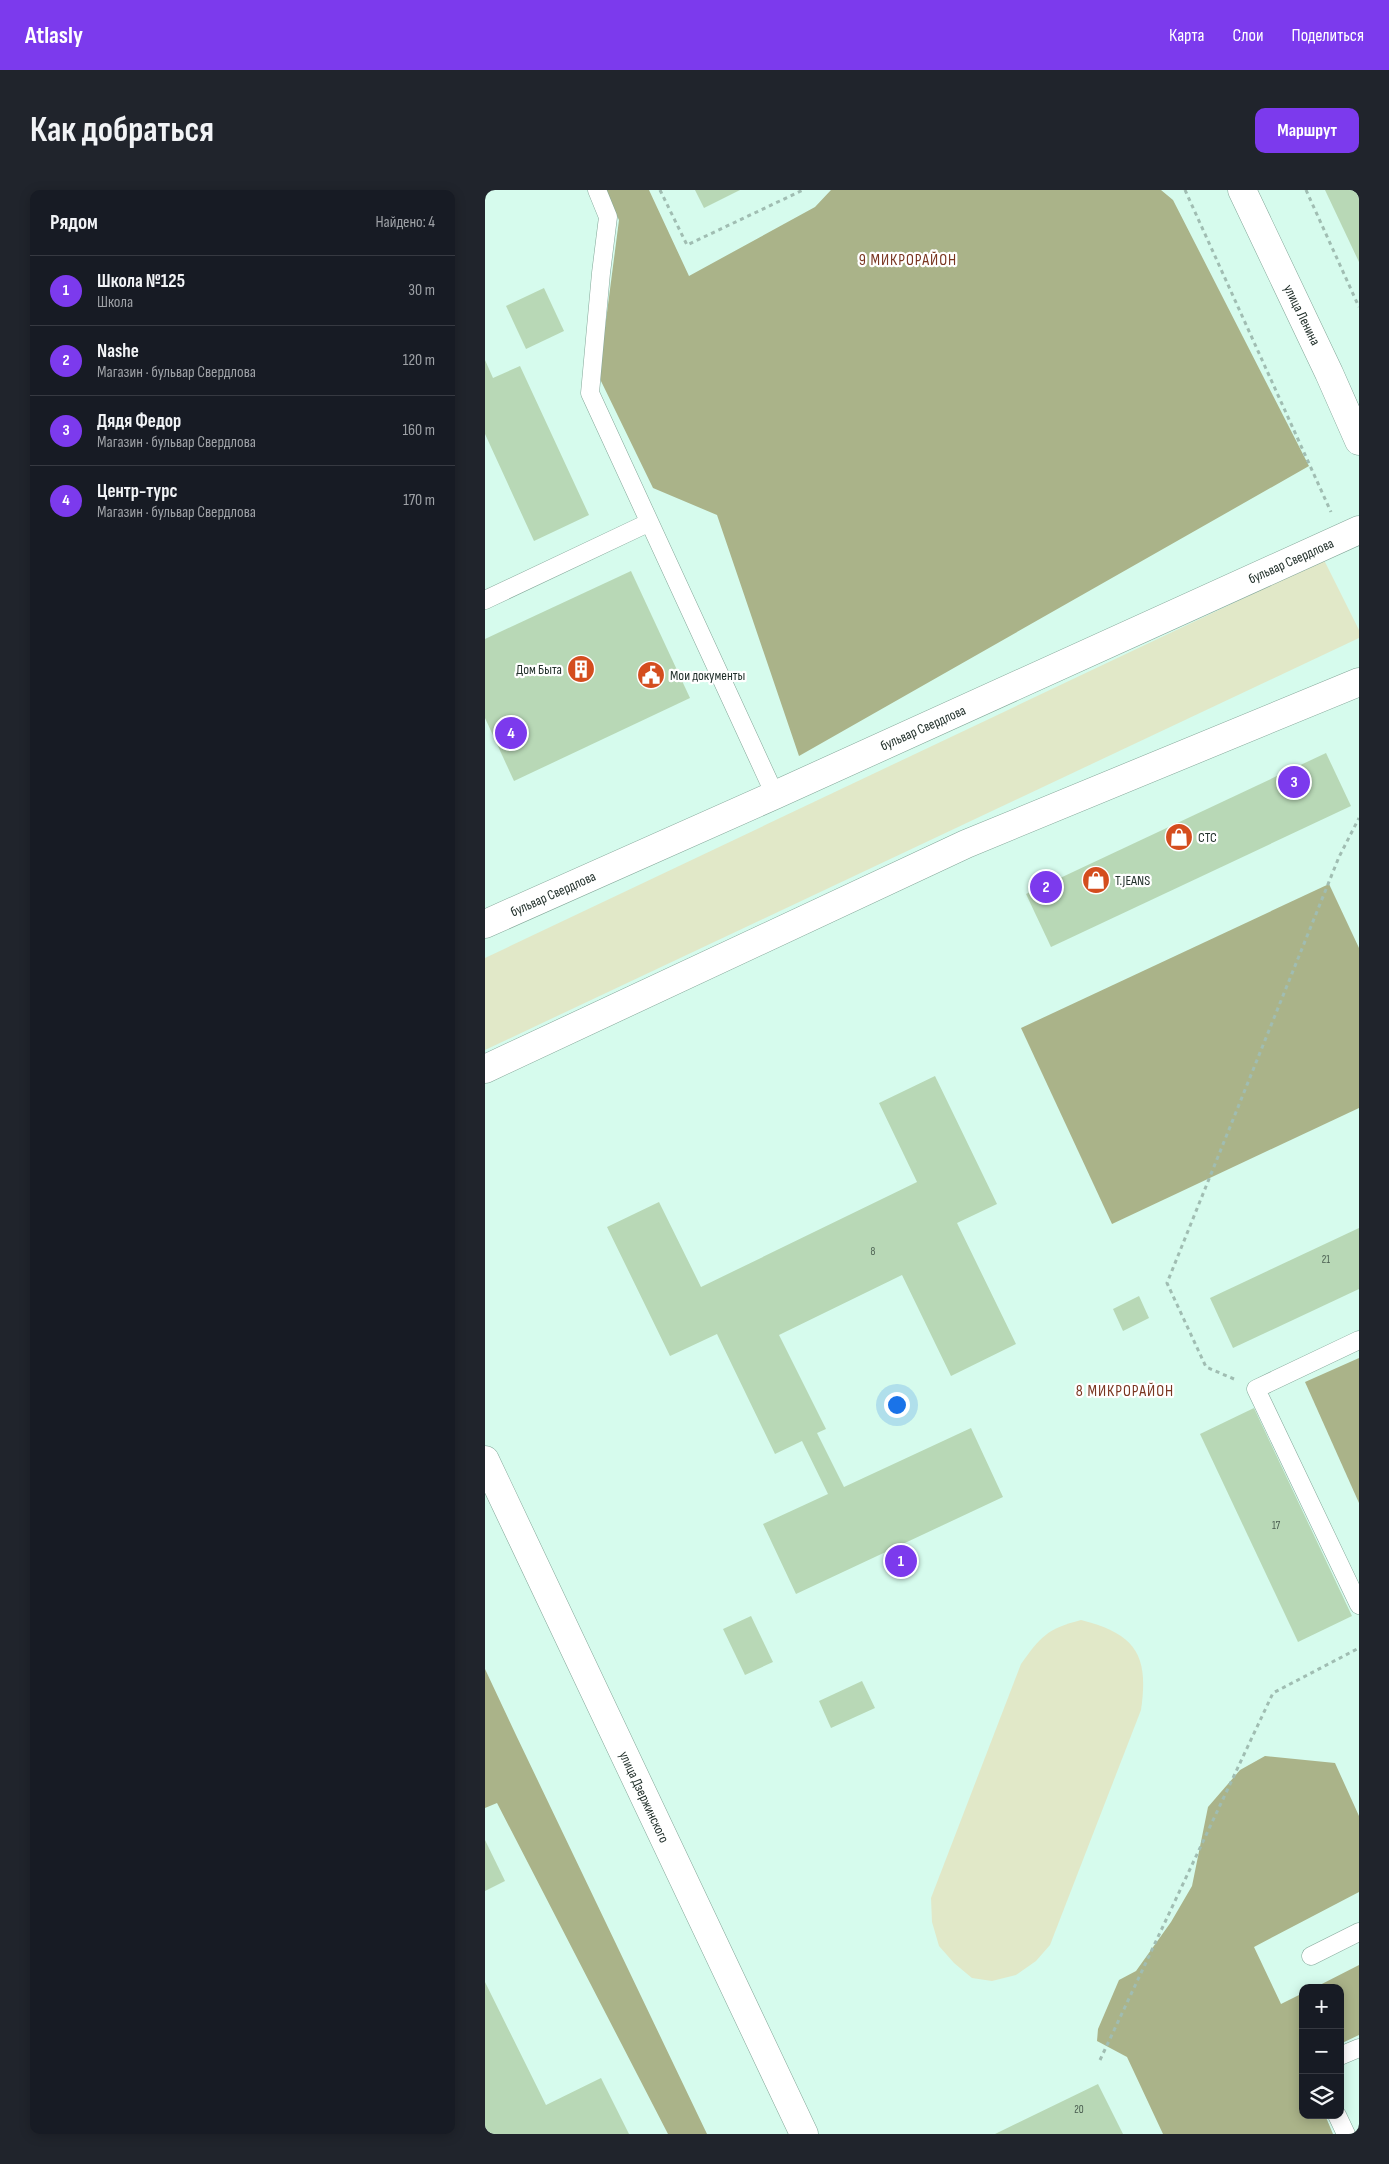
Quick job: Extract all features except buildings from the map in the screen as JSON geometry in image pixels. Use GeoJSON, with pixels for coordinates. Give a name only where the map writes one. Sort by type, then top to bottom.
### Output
{"type":"FeatureCollection","features":[{"type":"Feature","properties":{"kind":"street","name":"улица Ленина"},"geometry":{"type":"LineString","coordinates":[[1242,190],[1357,428]]}},
{"type":"Feature","properties":{"kind":"street","name":"бульвар Свердлова"},"geometry":{"type":"LineString","coordinates":[[485,924],[775,796],[1351,533]]}},
{"type":"Feature","properties":{"kind":"street"},"geometry":{"type":"LineString","coordinates":[[485,1069],[966,844],[1359,682]]}},
{"type":"Feature","properties":{"kind":"street","name":"улица Дзержинского"},"geometry":{"type":"LineString","coordinates":[[485,1460],[804,2134]]}},
{"type":"Feature","properties":{"kind":"lane"},"geometry":{"type":"LineString","coordinates":[[597,190],[609,217],[601,273],[590,393],[648,524],[775,796]]}},
{"type":"Feature","properties":{"kind":"lane"},"geometry":{"type":"LineString","coordinates":[[485,600],[648,524]]}},
{"type":"Feature","properties":{"kind":"lane"},"geometry":{"type":"LineString","coordinates":[[1359,1340],[1257,1389],[1359,1605]]}},
{"type":"Feature","properties":{"kind":"lane"},"geometry":{"type":"LineString","coordinates":[[1311,1956],[1359,1932]]}},
{"type":"Feature","properties":{"kind":"lane"},"geometry":{"type":"LineString","coordinates":[[1344,2054],[1359,2048]]}},
{"type":"Feature","properties":{"kind":"lane"},"geometry":{"type":"LineString","coordinates":[[1339,2119],[1346,2134]]}},
{"type":"Feature","properties":{"kind":"path"},"geometry":{"type":"LineString","coordinates":[[660,190],[687,245],[803,190]]}},
{"type":"Feature","properties":{"kind":"path"},"geometry":{"type":"LineString","coordinates":[[1185,190],[1351,533]]}},
{"type":"Feature","properties":{"kind":"path"},"geometry":{"type":"LineString","coordinates":[[1306,190],[1359,307]]}},
{"type":"Feature","properties":{"kind":"path"},"geometry":{"type":"LineString","coordinates":[[1257,1389],[1206,1367],[1167,1283],[1339,857],[1359,818]]}},
{"type":"Feature","properties":{"kind":"path"},"geometry":{"type":"LineString","coordinates":[[1100,2060],[1273,1693],[1359,1648]]}},
{"type":"Feature","properties":{"kind":"green space"},"geometry":{"type":"Polygon","coordinates":[[[604,190],[649,190],[689,276],[815,207],[831,190],[1161,190],[1173,200],[1309,466],[799,756],[717,515],[653,488],[600,379],[619,220],[604,190]]]}},
{"type":"Feature","properties":{"kind":"green space"},"geometry":{"type":"Polygon","coordinates":[[[1324,560],[1359,630],[1359,638],[485,1050],[485,958],[1324,560]]]}},
{"type":"Feature","properties":{"kind":"green space"},"geometry":{"type":"Polygon","coordinates":[[[1329,884],[1359,948],[1359,1108],[1112,1224],[1021,1028],[1329,884]]]}},
{"type":"Feature","properties":{"kind":"green space"},"geometry":{"type":"Polygon","coordinates":[[[1359,1358],[1359,1503],[1305,1382],[1359,1358]]]}},
{"type":"Feature","properties":{"kind":"green space"},"geometry":{"type":"Polygon","coordinates":[[[1081,1620],[1115,1632],[1135,1650],[1143,1675],[1141,1710],[1050,1945],[1036,1961],[1016,1975],[992,1981],[972,1978],[954,1963],[939,1946],[932,1922],[931,1898],[1021,1664],[1040,1640],[1052,1630],[1081,1620]]]}},
{"type":"Feature","properties":{"kind":"green space"},"geometry":{"type":"Polygon","coordinates":[[[485,1669],[707,2134],[668,2134],[497,1803],[485,1808],[485,1669]]]}},
{"type":"Feature","properties":{"kind":"green space"},"geometry":{"type":"Polygon","coordinates":[[[1265,1756],[1335,1763],[1359,1816],[1359,1892],[1254,1947],[1281,2004],[1299,1995],[1299,2119],[1327,2119],[1333,2134],[1163,2134],[1127,2057],[1097,2041],[1098,2029],[1119,1980],[1136,1971],[1171,1922],[1192,1886],[1208,1807],[1240,1770],[1265,1756]]]}},
{"type":"Feature","properties":{"kind":"green space"},"geometry":{"type":"Polygon","coordinates":[[[1359,1965],[1359,2035],[1344,2042],[1344,1984],[1322,1984],[1359,1965]]]}},
{"type":"Feature","properties":{"kind":"place","name":"Дом Быта"},"geometry":{"type":"Point","coordinates":[581,669]}},
{"type":"Feature","properties":{"kind":"place","name":"Мои документы"},"geometry":{"type":"Point","coordinates":[651,675]}},
{"type":"Feature","properties":{"kind":"place","name":"Центр-турс"},"geometry":{"type":"Point","coordinates":[511,733]}},
{"type":"Feature","properties":{"kind":"place","name":"Дядя Федор"},"geometry":{"type":"Point","coordinates":[1294,782]}},
{"type":"Feature","properties":{"kind":"place","name":"СТС"},"geometry":{"type":"Point","coordinates":[1179,837]}},
{"type":"Feature","properties":{"kind":"place","name":"T.JEANS"},"geometry":{"type":"Point","coordinates":[1096,880]}},
{"type":"Feature","properties":{"kind":"place","name":"Nashe"},"geometry":{"type":"Point","coordinates":[1046,887]}},
{"type":"Feature","properties":{"kind":"place","name":"Школа №125"},"geometry":{"type":"Point","coordinates":[901,1561]}},
{"type":"Feature","properties":{"kind":"district","name":"9 МИКРОРАЙОН"},"geometry":{"type":"Point","coordinates":[908,260]}},
{"type":"Feature","properties":{"kind":"district","name":"8 МИКРОРАЙОН"},"geometry":{"type":"Point","coordinates":[1125,1391]}}]}
